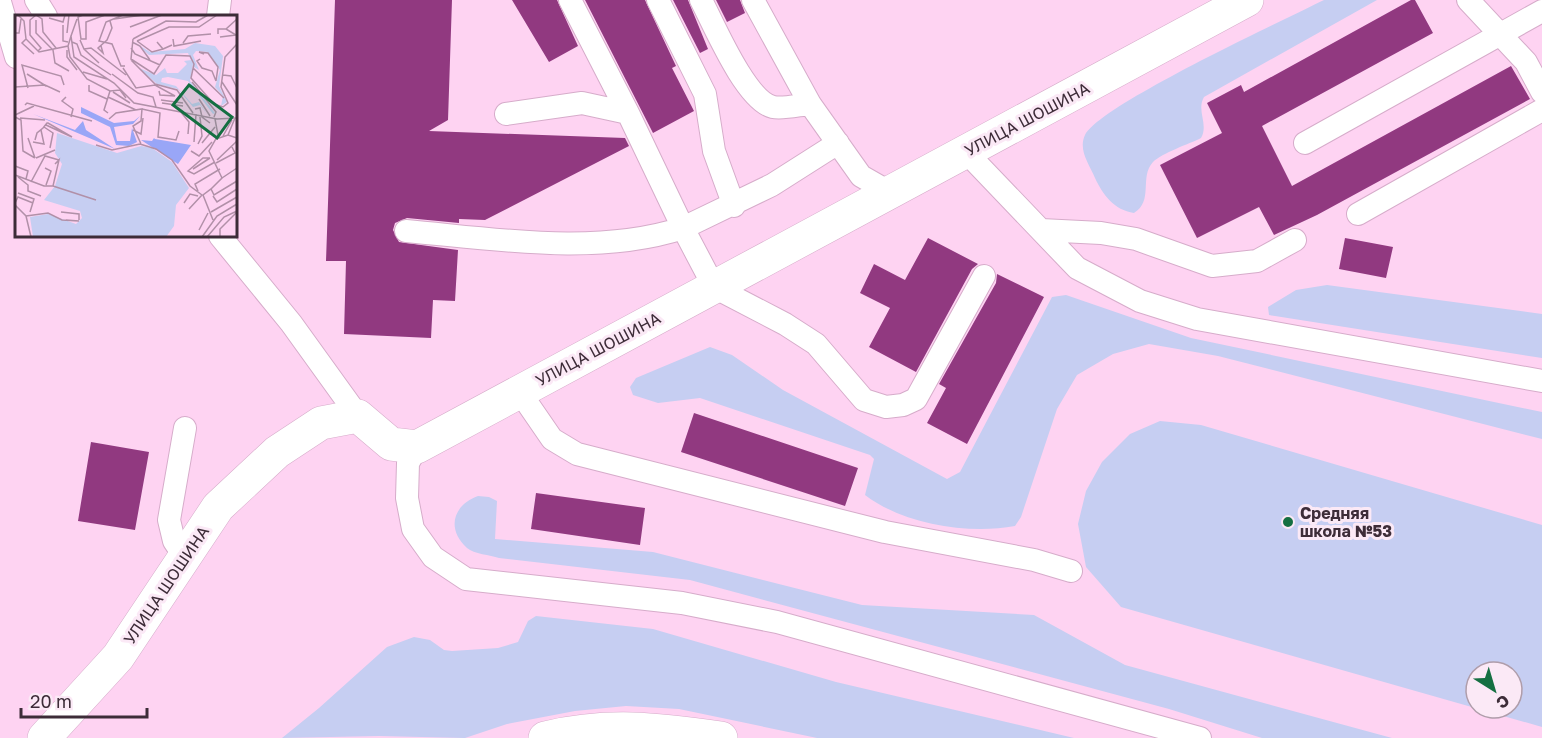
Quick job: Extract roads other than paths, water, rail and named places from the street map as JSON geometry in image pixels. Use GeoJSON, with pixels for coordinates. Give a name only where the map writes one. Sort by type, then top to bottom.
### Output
{"type":"FeatureCollection","features":[{"type":"Feature","properties":{"kind":"street","name":"УЛИЦА ШОШИНА"},"geometry":{"type":"LineString","coordinates":[[417,447],[1247,0]]}},
{"type":"Feature","properties":{"kind":"street","name":"УЛИЦА ШОШИНА"},"geometry":{"type":"LineString","coordinates":[[44,738],[118,657],[218,507],[277,452],[321,423],[358,416]]}},
{"type":"Feature","properties":{"kind":"street"},"geometry":{"type":"LineString","coordinates":[[358,416],[391,444],[417,447]]}},
{"type":"Feature","properties":{"kind":"street"},"geometry":{"type":"LineString","coordinates":[[545,738],[570,732],[626,728],[660,734],[721,738]]}},
{"type":"Feature","properties":{"kind":"lane"},"geometry":{"type":"LineString","coordinates":[[36,0],[45,15]]}},
{"type":"Feature","properties":{"kind":"lane"},"geometry":{"type":"LineString","coordinates":[[218,15],[219,0]]}},
{"type":"Feature","properties":{"kind":"lane"},"geometry":{"type":"LineString","coordinates":[[570,0],[714,287],[785,324],[816,344],[864,400],[886,407],[903,405],[916,399],[984,276]]}},
{"type":"Feature","properties":{"kind":"lane"},"geometry":{"type":"LineString","coordinates":[[658,0],[705,94],[714,151],[734,206]]}},
{"type":"Feature","properties":{"kind":"lane"},"geometry":{"type":"LineString","coordinates":[[701,0],[732,58],[761,101],[774,107],[810,104]]}},
{"type":"Feature","properties":{"kind":"lane"},"geometry":{"type":"LineString","coordinates":[[753,0],[810,104],[861,176],[889,192]]}},
{"type":"Feature","properties":{"kind":"lane"},"geometry":{"type":"LineString","coordinates":[[1468,0],[1526,62],[1542,92]]}},
{"type":"Feature","properties":{"kind":"lane"},"geometry":{"type":"LineString","coordinates":[[0,2],[15,54]]}},
{"type":"Feature","properties":{"kind":"lane"},"geometry":{"type":"LineString","coordinates":[[1305,143],[1542,11]]}},
{"type":"Feature","properties":{"kind":"lane"},"geometry":{"type":"LineString","coordinates":[[506,114],[582,104],[628,113]]}},
{"type":"Feature","properties":{"kind":"lane"},"geometry":{"type":"LineString","coordinates":[[1358,214],[1542,110]]}},
{"type":"Feature","properties":{"kind":"lane"},"geometry":{"type":"LineString","coordinates":[[406,231],[521,241],[573,242],[665,234],[734,206],[838,143]]}},
{"type":"Feature","properties":{"kind":"lane"},"geometry":{"type":"LineString","coordinates":[[966,152],[1077,268],[1140,301],[1197,319],[1542,381]]}},
{"type":"Feature","properties":{"kind":"lane"},"geometry":{"type":"LineString","coordinates":[[1041,230],[1101,233],[1136,239],[1212,266],[1257,261],[1295,240]]}},
{"type":"Feature","properties":{"kind":"lane"},"geometry":{"type":"LineString","coordinates":[[221,237],[291,323],[358,416]]}},
{"type":"Feature","properties":{"kind":"lane"},"geometry":{"type":"LineString","coordinates":[[519,391],[552,439],[577,454],[885,532],[1034,560],[1071,571]]}},
{"type":"Feature","properties":{"kind":"lane"},"geometry":{"type":"LineString","coordinates":[[184,556],[174,541],[169,520],[185,428]]}},
{"type":"Feature","properties":{"kind":"lane"},"geometry":{"type":"LineString","coordinates":[[417,447],[408,463],[407,498],[413,530],[433,557],[466,579],[682,603],[777,622],[1200,738]]}},
{"type":"Feature","properties":{"kind":"place","name":"Средняя школа №53"},"geometry":{"type":"Point","coordinates":[1288,522]}}]}
